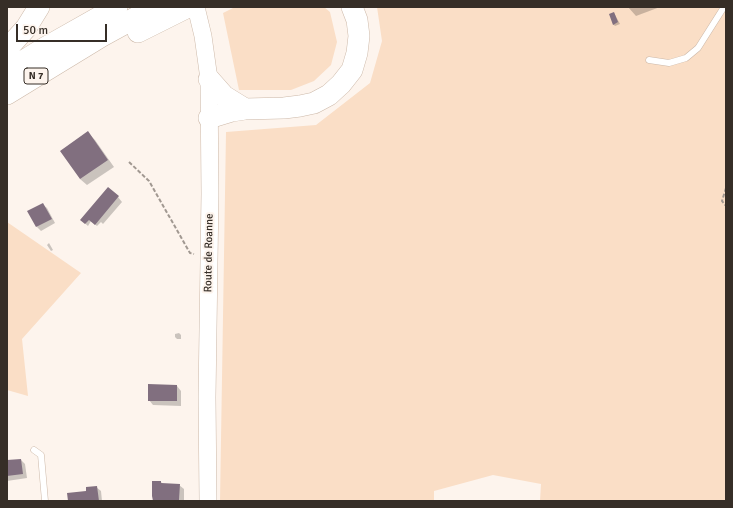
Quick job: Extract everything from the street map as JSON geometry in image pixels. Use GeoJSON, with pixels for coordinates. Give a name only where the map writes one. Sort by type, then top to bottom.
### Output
{"type":"FeatureCollection","features":[{"type":"Feature","properties":{"kind":"highway"},"geometry":{"type":"LineString","coordinates":[[7,49],[26,28],[39,7]]}},
{"type":"Feature","properties":{"kind":"highway","name":"N 7"},"geometry":{"type":"LineString","coordinates":[[7,71],[117,7]]}},
{"type":"Feature","properties":{"kind":"highway","name":"N 7"},"geometry":{"type":"LineString","coordinates":[[7,94],[65,58],[156,7]]}},
{"type":"Feature","properties":{"kind":"highway"},"geometry":{"type":"LineString","coordinates":[[65,58],[97,54],[188,7]]}},
{"type":"Feature","properties":{"kind":"highway"},"geometry":{"type":"LineString","coordinates":[[209,118],[232,111],[245,109],[284,108],[314,103],[329,95],[341,84],[352,70],[357,53],[359,36],[357,20],[352,7]]}},
{"type":"Feature","properties":{"kind":"highway"},"geometry":{"type":"LineString","coordinates":[[209,79],[224,96],[245,109]]}},
{"type":"Feature","properties":{"kind":"street","name":"Route de Roanne"},"geometry":{"type":"LineString","coordinates":[[196,7],[203,36],[209,79],[210,254],[207,397],[208,501]]}},
{"type":"Feature","properties":{"kind":"lane"},"geometry":{"type":"LineString","coordinates":[[649,60],[669,63],[686,58],[698,48],[724,7]]}},
{"type":"Feature","properties":{"kind":"lane"},"geometry":{"type":"LineString","coordinates":[[34,450],[41,455],[45,501]]}},
{"type":"Feature","properties":{"kind":"path"},"geometry":{"type":"LineString","coordinates":[[129,162],[149,181],[190,253],[210,254]]}},
{"type":"Feature","properties":{"kind":"path"},"geometry":{"type":"LineString","coordinates":[[726,188],[722,201],[726,206]]}},
{"type":"Feature","properties":{"kind":"shaded area"},"geometry":{"type":"Polygon","coordinates":[[[235,7],[324,7],[330,12],[337,42],[331,65],[314,81],[291,90],[239,90],[223,13],[235,7]]]}},
{"type":"Feature","properties":{"kind":"shaded area"},"geometry":{"type":"Polygon","coordinates":[[[377,7],[726,7],[726,501],[540,501],[541,484],[493,475],[434,491],[434,501],[220,501],[226,132],[316,125],[370,83],[382,41],[377,7]]]}},
{"type":"Feature","properties":{"kind":"shaded area"},"geometry":{"type":"Polygon","coordinates":[[[7,222],[81,273],[22,339],[28,396],[7,390],[7,222]]]}},
{"type":"Feature","properties":{"kind":"building"},"geometry":{"type":"Polygon","coordinates":[[[614,12],[618,22],[613,25],[609,14],[614,12]]]}},
{"type":"Feature","properties":{"kind":"building"},"geometry":{"type":"Polygon","coordinates":[[[88,131],[108,160],[80,179],[60,151],[88,131]]]}},
{"type":"Feature","properties":{"kind":"building"},"geometry":{"type":"Polygon","coordinates":[[[108,187],[119,196],[95,225],[89,220],[85,224],[80,220],[108,187]]]}},
{"type":"Feature","properties":{"kind":"building"},"geometry":{"type":"Polygon","coordinates":[[[43,203],[52,219],[36,227],[27,211],[43,203]]]}},
{"type":"Feature","properties":{"kind":"building"},"geometry":{"type":"Polygon","coordinates":[[[148,384],[177,385],[177,401],[148,401],[148,384]]]}},
{"type":"Feature","properties":{"kind":"building"},"geometry":{"type":"Polygon","coordinates":[[[21,459],[23,474],[7,476],[7,460],[21,459]]]}},
{"type":"Feature","properties":{"kind":"building"},"geometry":{"type":"Polygon","coordinates":[[[152,481],[180,484],[179,500],[153,501],[152,481]]]}},
{"type":"Feature","properties":{"kind":"building"},"geometry":{"type":"Polygon","coordinates":[[[97,486],[99,501],[68,501],[67,493],[86,491],[86,487],[97,486]]]}}]}
